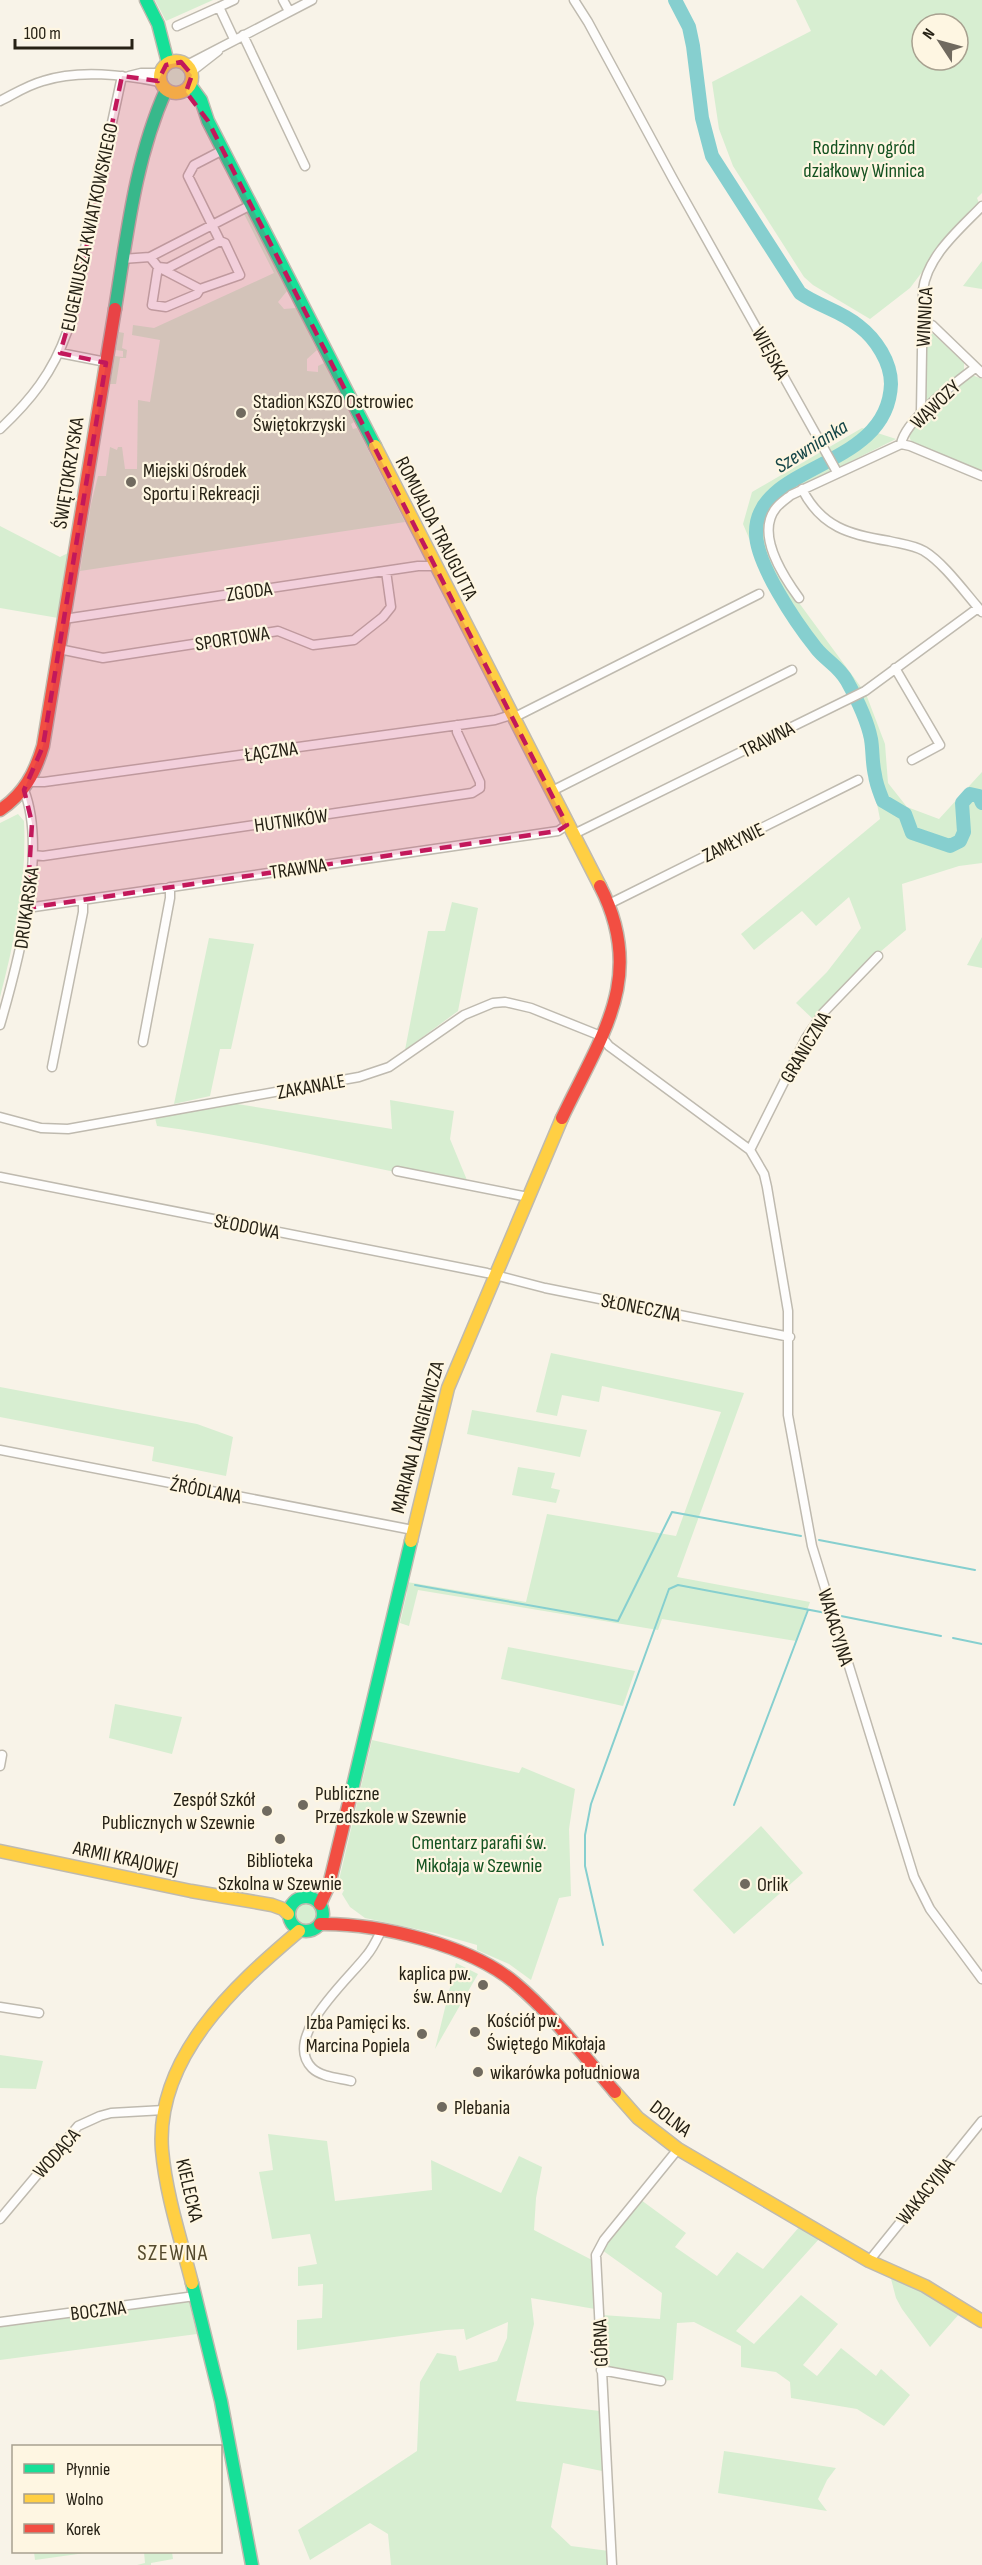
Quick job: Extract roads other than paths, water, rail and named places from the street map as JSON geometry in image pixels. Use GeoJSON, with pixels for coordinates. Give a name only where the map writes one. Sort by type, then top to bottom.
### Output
{"type":"FeatureCollection","features":[{"type":"Feature","properties":{"kind":"main road","name":"ROMUALDA TRAUGUTTA"},"geometry":{"type":"LineString","coordinates":[[146,0],[158,24],[176,77],[208,121],[609,904],[620,953],[621,980],[612,1012],[601,1036]]}},
{"type":"Feature","properties":{"kind":"main road","name":"ŚWIĘTOKRZYSKA"},"geometry":{"type":"LineString","coordinates":[[27,786],[43,746],[122,259],[141,159],[151,129],[176,77]]}},
{"type":"Feature","properties":{"kind":"main road"},"geometry":{"type":"LineString","coordinates":[[0,810],[27,786]]}},
{"type":"Feature","properties":{"kind":"main road","name":"MARIANA LANGIEWICZA"},"geometry":{"type":"LineString","coordinates":[[319,1910],[332,1868],[448,1388],[528,1197],[601,1036]]}},
{"type":"Feature","properties":{"kind":"main road","name":"ARMII KRAJOWEJ"},"geometry":{"type":"LineString","coordinates":[[0,1851],[278,1907],[293,1923]]}},
{"type":"Feature","properties":{"kind":"main road","name":"ARMII KRAJOWEJ"},"geometry":{"type":"LineString","coordinates":[[245,1899],[270,1897],[293,1902]]}},
{"type":"Feature","properties":{"kind":"main road"},"geometry":{"type":"LineString","coordinates":[[302,1897],[319,1910],[311,1931],[293,1923],[293,1902],[302,1897]]}},
{"type":"Feature","properties":{"kind":"main road","name":"DOLNA"},"geometry":{"type":"LineString","coordinates":[[319,1910],[362,1927],[455,1948],[504,1974],[518,1984],[546,2012],[645,2126],[678,2150],[869,2261],[925,2286],[982,2321]]}},
{"type":"Feature","properties":{"kind":"main road","name":"KIELECKA"},"geometry":{"type":"LineString","coordinates":[[252,2565],[221,2403],[161,2146],[164,2110],[174,2075],[186,2052],[267,1959],[293,1923]]}},
{"type":"Feature","properties":{"kind":"street"},"geometry":{"type":"LineString","coordinates":[[177,26],[234,0]]}},
{"type":"Feature","properties":{"kind":"street"},"geometry":{"type":"LineString","coordinates":[[283,0],[290,11]]}},
{"type":"Feature","properties":{"kind":"street"},"geometry":{"type":"LineString","coordinates":[[0,101],[44,80],[70,76],[125,76],[141,73],[176,77],[225,44],[312,0]]}},
{"type":"Feature","properties":{"kind":"street","name":"WIEJSKA"},"geometry":{"type":"LineString","coordinates":[[574,0],[837,472]]}},
{"type":"Feature","properties":{"kind":"street"},"geometry":{"type":"LineString","coordinates":[[219,7],[238,37],[305,165]]}},
{"type":"Feature","properties":{"kind":"street","name":"EUGENIUSZA KWIATKOWSKIEGO"},"geometry":{"type":"LineString","coordinates":[[0,429],[40,388],[60,353],[75,302],[125,76]]}},
{"type":"Feature","properties":{"kind":"street"},"geometry":{"type":"LineString","coordinates":[[158,267],[152,305],[166,307],[197,294],[200,289],[240,275],[225,243],[220,241],[188,176],[194,165],[223,150]]}},
{"type":"Feature","properties":{"kind":"street"},"geometry":{"type":"LineString","coordinates":[[122,259],[150,257],[250,205]]}},
{"type":"Feature","properties":{"kind":"street","name":"WINNICA"},"geometry":{"type":"LineString","coordinates":[[921,412],[923,287],[930,269],[942,250],[982,206]]}},
{"type":"Feature","properties":{"kind":"street"},"geometry":{"type":"LineString","coordinates":[[158,267],[168,268],[220,241]]}},
{"type":"Feature","properties":{"kind":"street"},"geometry":{"type":"LineString","coordinates":[[150,257],[158,267],[200,289]]}},
{"type":"Feature","properties":{"kind":"street","name":"WĄWOZY"},"geometry":{"type":"LineString","coordinates":[[901,444],[904,435],[921,412],[979,370],[932,325],[923,323]]}},
{"type":"Feature","properties":{"kind":"street"},"geometry":{"type":"LineString","coordinates":[[60,353],[106,362]]}},
{"type":"Feature","properties":{"kind":"street","name":"WĄWOZY"},"geometry":{"type":"LineString","coordinates":[[837,472],[901,444],[982,476]]}},
{"type":"Feature","properties":{"kind":"street"},"geometry":{"type":"LineString","coordinates":[[799,598],[783,574],[772,549],[769,526],[776,508],[802,489],[837,472]]}},
{"type":"Feature","properties":{"kind":"street"},"geometry":{"type":"LineString","coordinates":[[802,489],[834,527],[859,536],[908,545],[925,552],[980,610]]}},
{"type":"Feature","properties":{"kind":"street","name":"ZGODA"},"geometry":{"type":"LineString","coordinates":[[64,619],[386,571],[435,566]]}},
{"type":"Feature","properties":{"kind":"street","name":"SPORTOWA"},"geometry":{"type":"LineString","coordinates":[[59,648],[103,658],[278,631],[314,645],[354,640],[383,617],[391,607],[386,571]]}},
{"type":"Feature","properties":{"kind":"street","name":"ŁĄCZNA"},"geometry":{"type":"LineString","coordinates":[[27,786],[512,716],[759,594]]}},
{"type":"Feature","properties":{"kind":"street","name":"TRAWNA"},"geometry":{"type":"LineString","coordinates":[[27,908],[570,830],[865,691],[980,610]]}},
{"type":"Feature","properties":{"kind":"street"},"geometry":{"type":"LineString","coordinates":[[895,668],[940,745],[912,760]]}},
{"type":"Feature","properties":{"kind":"street"},"geometry":{"type":"LineString","coordinates":[[552,791],[792,670]]}},
{"type":"Feature","properties":{"kind":"street","name":"HUTNIKÓW"},"geometry":{"type":"LineString","coordinates":[[33,855],[43,856],[472,793],[480,788],[480,782],[457,732],[457,725]]}},
{"type":"Feature","properties":{"kind":"street","name":"ZAMŁYNIE"},"geometry":{"type":"LineString","coordinates":[[609,904],[858,780]]}},
{"type":"Feature","properties":{"kind":"street","name":"DRUKARSKA"},"geometry":{"type":"LineString","coordinates":[[0,1025],[2,1009],[19,960],[33,855],[31,808],[27,786]]}},
{"type":"Feature","properties":{"kind":"street"},"geometry":{"type":"LineString","coordinates":[[143,1042],[170,898],[170,887]]}},
{"type":"Feature","properties":{"kind":"street"},"geometry":{"type":"LineString","coordinates":[[52,1067],[83,912],[83,900]]}},
{"type":"Feature","properties":{"kind":"street","name":"GRANICZNA"},"geometry":{"type":"LineString","coordinates":[[750,1150],[806,1038],[823,1013],[878,956]]}},
{"type":"Feature","properties":{"kind":"street","name":"ZAKANALE"},"geometry":{"type":"LineString","coordinates":[[0,1117],[41,1128],[68,1129],[359,1077],[389,1067],[464,1015],[492,1003],[505,1002],[531,1008],[601,1036]]}},
{"type":"Feature","properties":{"kind":"street"},"geometry":{"type":"LineString","coordinates":[[601,1036],[607,1044],[750,1150]]}},
{"type":"Feature","properties":{"kind":"street","name":"WAKACYJNA"},"geometry":{"type":"LineString","coordinates":[[750,1150],[764,1174],[788,1311],[790,1336],[787,1378],[788,1415],[812,1546],[828,1604],[914,1876],[930,1909],[982,1979]]}},
{"type":"Feature","properties":{"kind":"street"},"geometry":{"type":"LineString","coordinates":[[397,1171],[528,1197]]}},
{"type":"Feature","properties":{"kind":"street","name":"SŁODOWA"},"geometry":{"type":"LineString","coordinates":[[0,1177],[494,1276]]}},
{"type":"Feature","properties":{"kind":"street","name":"SŁONECZNA"},"geometry":{"type":"LineString","coordinates":[[494,1276],[790,1336]]}},
{"type":"Feature","properties":{"kind":"street","name":"ŹRÓDLANA"},"geometry":{"type":"LineString","coordinates":[[0,1450],[413,1530]]}},
{"type":"Feature","properties":{"kind":"street"},"geometry":{"type":"LineString","coordinates":[[0,1766],[2,1755]]}},
{"type":"Feature","properties":{"kind":"street"},"geometry":{"type":"LineString","coordinates":[[351,2081],[319,2073],[311,2067],[306,2056],[306,2038],[309,2027],[318,2013],[368,1954],[381,1931]]}},
{"type":"Feature","properties":{"kind":"street"},"geometry":{"type":"LineString","coordinates":[[0,2007],[39,2013]]}},
{"type":"Feature","properties":{"kind":"street","name":"WODĄCA"},"geometry":{"type":"LineString","coordinates":[[0,2219],[78,2127],[94,2118],[111,2113],[164,2110]]}},
{"type":"Feature","properties":{"kind":"street","name":"WAKACYJNA"},"geometry":{"type":"LineString","coordinates":[[869,2261],[982,2121]]}},
{"type":"Feature","properties":{"kind":"street","name":"GÓRNA"},"geometry":{"type":"LineString","coordinates":[[612,2565],[596,2255],[604,2240],[678,2150]]}},
{"type":"Feature","properties":{"kind":"street","name":"BOCZNA"},"geometry":{"type":"LineString","coordinates":[[0,2322],[195,2296]]}},
{"type":"Feature","properties":{"kind":"street"},"geometry":{"type":"LineString","coordinates":[[601,2370],[661,2381]]}},
{"type":"Feature","properties":{"kind":"waterway","name":"Szewnianka"},"geometry":{"type":"LineString","coordinates":[[675,0],[689,27],[702,118],[712,156],[800,293],[845,316],[865,331],[877,344],[890,376],[891,384],[884,412],[868,434],[847,451],[776,492],[761,510],[756,533],[763,561],[778,593],[798,624],[820,652],[844,676],[854,695],[869,732],[873,766],[883,801],[905,814],[912,833],[950,846],[960,841],[964,832],[962,803],[970,794],[979,796],[982,803]]}},
{"type":"Feature","properties":{"kind":"waterway"},"geometry":{"type":"LineString","coordinates":[[415,1585],[618,1621],[672,1512],[801,1536]]}},
{"type":"Feature","properties":{"kind":"waterway"},"geometry":{"type":"LineString","coordinates":[[819,1540],[975,1570]]}},
{"type":"Feature","properties":{"kind":"waterway"},"geometry":{"type":"LineString","coordinates":[[603,1945],[585,1866],[585,1835],[591,1804],[669,1589],[678,1585],[826,1613]]}},
{"type":"Feature","properties":{"kind":"waterway"},"geometry":{"type":"LineString","coordinates":[[734,1805],[808,1610]]}},
{"type":"Feature","properties":{"kind":"waterway"},"geometry":{"type":"LineString","coordinates":[[841,1616],[941,1636]]}},
{"type":"Feature","properties":{"kind":"waterway"},"geometry":{"type":"LineString","coordinates":[[953,1638],[982,1644]]}},
{"type":"Feature","properties":{"kind":"place","name":"Stadion KSZO Ostrowiec Świętokrzyski"},"geometry":{"type":"Point","coordinates":[241,413]}},
{"type":"Feature","properties":{"kind":"place","name":"Miejski Ośrodek Sportu i Rekreacji"},"geometry":{"type":"Point","coordinates":[131,482]}},
{"type":"Feature","properties":{"kind":"place","name":"Publiczne Przedszkole w Szewnie"},"geometry":{"type":"Point","coordinates":[303,1805]}},
{"type":"Feature","properties":{"kind":"place","name":"Zespół Szkół Publicznych w Szewnie"},"geometry":{"type":"Point","coordinates":[267,1811]}},
{"type":"Feature","properties":{"kind":"place","name":"Biblioteka Szkolna w Szewnie"},"geometry":{"type":"Point","coordinates":[280,1839]}},
{"type":"Feature","properties":{"kind":"place","name":"Orlik"},"geometry":{"type":"Point","coordinates":[745,1884]}},
{"type":"Feature","properties":{"kind":"place","name":"kaplica pw. św. Anny"},"geometry":{"type":"Point","coordinates":[483,1985]}},
{"type":"Feature","properties":{"kind":"place","name":"Kościół pw. Świętego Mikołaja"},"geometry":{"type":"Point","coordinates":[475,2032]}},
{"type":"Feature","properties":{"kind":"place","name":"Izba Pamięci ks. Marcina Popiela"},"geometry":{"type":"Point","coordinates":[422,2034]}},
{"type":"Feature","properties":{"kind":"place","name":"wikarówka południowa"},"geometry":{"type":"Point","coordinates":[478,2072]}},
{"type":"Feature","properties":{"kind":"place","name":"Plebania"},"geometry":{"type":"Point","coordinates":[442,2107]}},
{"type":"Feature","properties":{"kind":"district","name":"SZEWNA"},"geometry":{"type":"Point","coordinates":[173,2252]}},
{"type":"Feature","properties":{"kind":"park label","name":"Rodzinny ogród działkowy Winnica"},"geometry":{"type":"Point","coordinates":[864,158]}},
{"type":"Feature","properties":{"kind":"park label","name":"Cmentarz parafii św. Mikołaja w Szewnie"},"geometry":{"type":"Point","coordinates":[479,1854]}}]}
